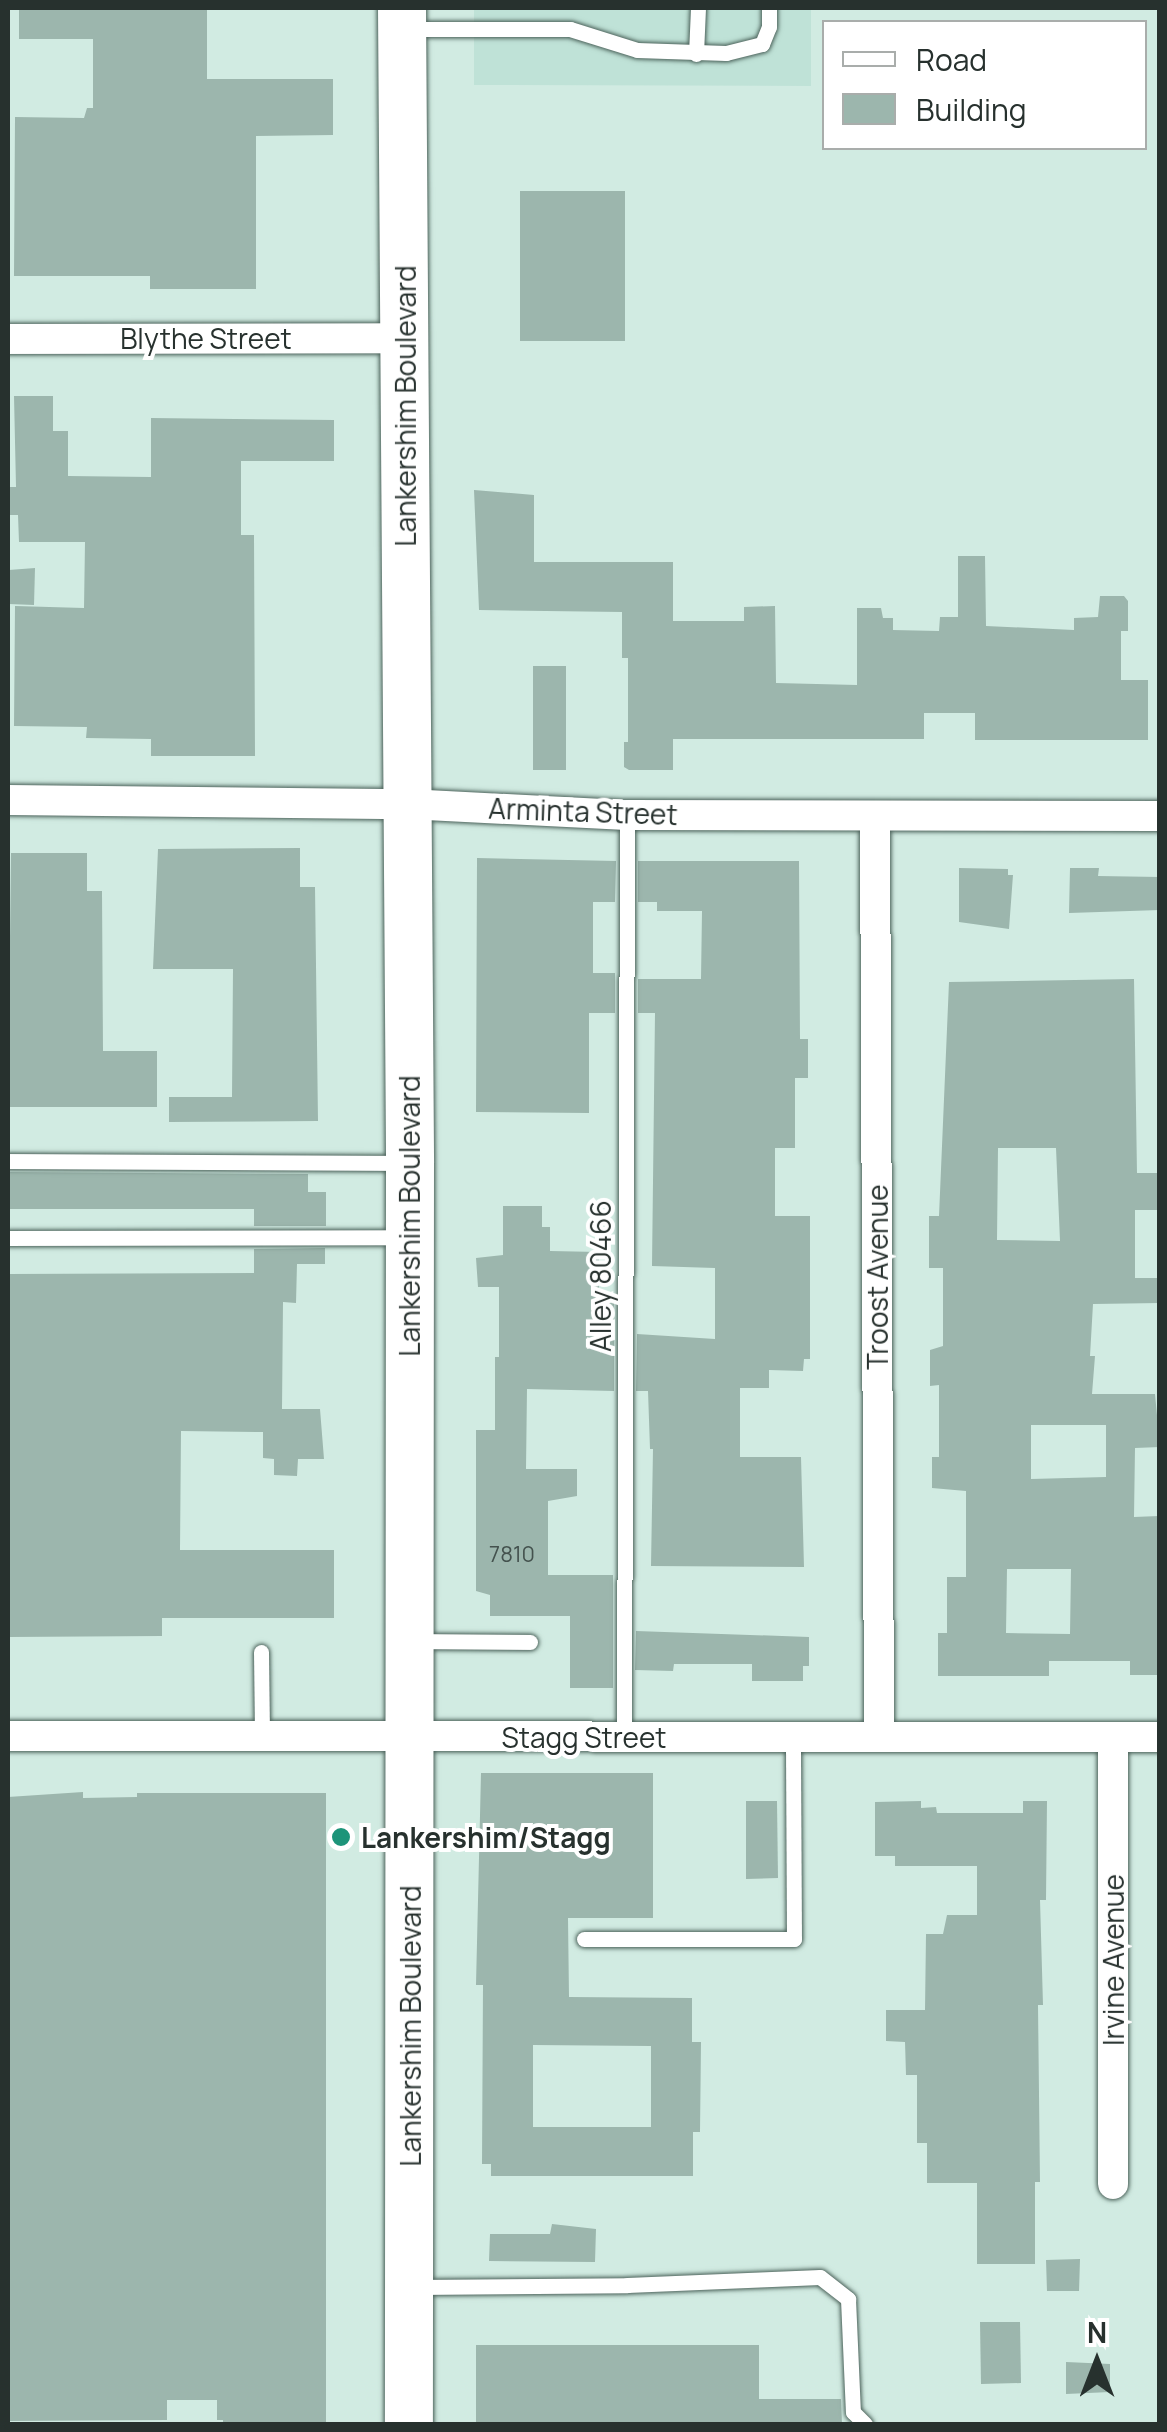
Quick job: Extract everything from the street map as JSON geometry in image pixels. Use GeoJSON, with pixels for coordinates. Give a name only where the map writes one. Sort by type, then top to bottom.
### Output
{"type":"FeatureCollection","features":[{"type":"Feature","properties":{"kind":"main road","name":"Lankershim Boulevard"},"geometry":{"type":"LineString","coordinates":[[402,18],[410,1162],[410,2424]]}},
{"type":"Feature","properties":{"kind":"street","name":"Blythe Street"},"geometry":{"type":"LineString","coordinates":[[8,339],[405,338]]}},
{"type":"Feature","properties":{"kind":"street","name":"Arminta Street"},"geometry":{"type":"LineString","coordinates":[[8,800],[407,804],[627,815],[1160,816]]}},
{"type":"Feature","properties":{"kind":"street","name":"Troost Avenue"},"geometry":{"type":"LineString","coordinates":[[875,816],[879,1737]]}},
{"type":"Feature","properties":{"kind":"street","name":"Stagg Street"},"geometry":{"type":"LineString","coordinates":[[8,1736],[1160,1737]]}},
{"type":"Feature","properties":{"kind":"street","name":"Irvine Avenue"},"geometry":{"type":"LineString","coordinates":[[1113,1737],[1113,2184]]}},
{"type":"Feature","properties":{"kind":"lane"},"geometry":{"type":"LineString","coordinates":[[696,54],[698,8]]}},
{"type":"Feature","properties":{"kind":"lane"},"geometry":{"type":"LineString","coordinates":[[402,18],[570,29],[637,50],[726,54],[762,44],[769,27],[769,8]]}},
{"type":"Feature","properties":{"kind":"lane","name":"Alley 80466"},"geometry":{"type":"LineString","coordinates":[[624,1736],[627,815]]}},
{"type":"Feature","properties":{"kind":"lane"},"geometry":{"type":"LineString","coordinates":[[8,1161],[410,1162]]}},
{"type":"Feature","properties":{"kind":"lane"},"geometry":{"type":"LineString","coordinates":[[8,1238],[410,1237]]}},
{"type":"Feature","properties":{"kind":"lane"},"geometry":{"type":"LineString","coordinates":[[409,1642],[530,1642]]}},
{"type":"Feature","properties":{"kind":"lane"},"geometry":{"type":"LineString","coordinates":[[261,1652],[262,1736]]}},
{"type":"Feature","properties":{"kind":"lane"},"geometry":{"type":"LineString","coordinates":[[584,1939],[794,1939],[792,1737]]}},
{"type":"Feature","properties":{"kind":"lane"},"geometry":{"type":"LineString","coordinates":[[410,2286],[627,2285],[820,2277],[848,2300],[853,2412],[864,2424]]}},
{"type":"Feature","properties":{"kind":"shaded area"},"geometry":{"type":"Polygon","coordinates":[[[474,8],[811,8],[811,86],[474,85],[474,8]]]}},
{"type":"Feature","properties":{"kind":"building"},"geometry":{"type":"Polygon","coordinates":[[[19,8],[207,8],[207,79],[333,79],[333,135],[256,136],[256,289],[150,289],[150,276],[14,276],[15,117],[84,118],[87,108],[93,108],[93,39],[19,39],[19,8]]]}},
{"type":"Feature","properties":{"kind":"building"},"geometry":{"type":"Polygon","coordinates":[[[520,191],[625,191],[625,341],[520,341],[520,191]]]}},
{"type":"Feature","properties":{"kind":"building"},"geometry":{"type":"Polygon","coordinates":[[[14,396],[53,396],[53,431],[68,431],[68,476],[151,477],[151,418],[334,420],[334,461],[241,461],[241,535],[254,535],[255,756],[151,756],[151,739],[86,738],[87,727],[14,726],[15,606],[84,608],[85,542],[19,542],[18,515],[8,515],[8,487],[16,487],[14,396]]]}},
{"type":"Feature","properties":{"kind":"building"},"geometry":{"type":"Polygon","coordinates":[[[474,490],[534,495],[534,562],[673,562],[673,621],[744,621],[744,607],[775,606],[776,683],[857,685],[857,608],[881,608],[883,618],[893,618],[893,630],[939,631],[940,617],[958,617],[958,556],[985,556],[986,626],[1074,630],[1074,618],[1098,617],[1100,596],[1124,596],[1128,601],[1128,631],[1121,631],[1121,680],[1148,680],[1148,740],[975,740],[975,713],[924,713],[924,739],[673,739],[673,770],[629,770],[624,767],[624,742],[628,742],[628,658],[622,658],[622,612],[479,610],[474,490]]]}},
{"type":"Feature","properties":{"kind":"building"},"geometry":{"type":"Polygon","coordinates":[[[35,568],[34,605],[9,604],[9,570],[35,568]]]}},
{"type":"Feature","properties":{"kind":"building"},"geometry":{"type":"Polygon","coordinates":[[[533,666],[566,666],[566,770],[533,770],[533,666]]]}},
{"type":"Feature","properties":{"kind":"building"},"geometry":{"type":"Polygon","coordinates":[[[300,848],[300,887],[315,887],[318,1121],[169,1122],[169,1097],[232,1097],[233,969],[153,969],[158,849],[300,848]]]}},
{"type":"Feature","properties":{"kind":"building"},"geometry":{"type":"Polygon","coordinates":[[[11,853],[87,853],[87,891],[102,891],[103,1051],[157,1051],[157,1107],[8,1107],[11,853]]]}},
{"type":"Feature","properties":{"kind":"building"},"geometry":{"type":"Polygon","coordinates":[[[477,858],[616,861],[615,902],[593,902],[593,973],[615,973],[615,1013],[589,1013],[589,1113],[476,1112],[477,858]]]}},
{"type":"Feature","properties":{"kind":"building"},"geometry":{"type":"Polygon","coordinates":[[[638,861],[799,861],[800,1039],[808,1039],[808,1078],[795,1078],[795,1148],[775,1148],[775,1216],[810,1216],[810,1359],[804,1359],[803,1371],[769,1370],[769,1388],[740,1388],[740,1457],[801,1457],[804,1567],[651,1566],[653,1449],[648,1391],[636,1391],[637,1334],[715,1339],[715,1268],[652,1266],[655,1013],[638,1013],[638,979],[701,979],[702,911],[657,911],[657,902],[638,902],[638,861]]]}},
{"type":"Feature","properties":{"kind":"building"},"geometry":{"type":"Polygon","coordinates":[[[959,868],[1008,869],[1008,875],[1013,875],[1009,929],[959,922],[959,868]]]}},
{"type":"Feature","properties":{"kind":"building"},"geometry":{"type":"Polygon","coordinates":[[[1070,868],[1099,868],[1098,876],[1160,877],[1160,910],[1069,913],[1070,868]]]}},
{"type":"Feature","properties":{"kind":"building"},"geometry":{"type":"Polygon","coordinates":[[[1134,979],[1137,1173],[1160,1173],[1160,1210],[1135,1210],[1135,1278],[1160,1278],[1160,1303],[1093,1304],[1090,1356],[1095,1356],[1092,1394],[1155,1394],[1160,1447],[1135,1448],[1134,1517],[1159,1516],[1160,1675],[1130,1675],[1130,1661],[1049,1661],[1049,1676],[938,1676],[938,1633],[947,1633],[947,1577],[966,1577],[966,1491],[932,1488],[932,1457],[939,1457],[939,1385],[930,1386],[930,1350],[943,1346],[943,1268],[929,1268],[929,1216],[939,1216],[949,982],[1134,979]],[[998,1148],[997,1240],[1060,1241],[1056,1148],[998,1148]],[[1031,1425],[1031,1479],[1106,1477],[1106,1425],[1031,1425]],[[1007,1569],[1006,1633],[1070,1634],[1071,1569],[1007,1569]]]}},
{"type":"Feature","properties":{"kind":"building"},"geometry":{"type":"Polygon","coordinates":[[[8,1172],[308,1174],[308,1192],[326,1192],[326,1226],[254,1226],[254,1209],[8,1209],[8,1172]]]}},
{"type":"Feature","properties":{"kind":"building"},"geometry":{"type":"Polygon","coordinates":[[[503,1206],[542,1206],[542,1227],[550,1227],[550,1251],[599,1252],[599,1298],[614,1298],[614,1391],[527,1389],[526,1469],[577,1469],[577,1496],[548,1501],[548,1575],[613,1575],[613,1688],[570,1688],[570,1616],[490,1616],[490,1595],[476,1591],[476,1430],[495,1430],[499,1287],[478,1287],[476,1258],[503,1255],[503,1206]]]}},
{"type":"Feature","properties":{"kind":"building"},"geometry":{"type":"Polygon","coordinates":[[[325,1248],[325,1264],[297,1264],[296,1303],[283,1302],[282,1409],[320,1409],[324,1459],[298,1459],[297,1476],[274,1475],[274,1459],[263,1458],[263,1432],[181,1431],[180,1550],[334,1550],[334,1618],[162,1618],[162,1636],[8,1637],[8,1274],[254,1273],[254,1249],[325,1248]]]}},
{"type":"Feature","properties":{"kind":"building"},"geometry":{"type":"Polygon","coordinates":[[[636,1631],[809,1637],[809,1666],[803,1666],[803,1681],[752,1681],[752,1664],[674,1664],[673,1671],[635,1670],[636,1631]]]}},
{"type":"Feature","properties":{"kind":"building"},"geometry":{"type":"Polygon","coordinates":[[[481,1773],[653,1773],[653,1918],[568,1918],[569,1997],[692,1998],[692,2042],[701,2042],[700,2132],[693,2132],[693,2176],[491,2176],[491,2164],[482,2164],[483,1985],[476,1985],[481,1773]],[[533,2045],[533,2127],[651,2127],[651,2046],[533,2045]]]}},
{"type":"Feature","properties":{"kind":"building"},"geometry":{"type":"Polygon","coordinates":[[[83,1792],[83,1798],[137,1797],[137,1793],[326,1793],[326,2424],[223,2424],[223,2420],[217,2420],[217,2400],[167,2400],[167,2420],[8,2421],[8,1797],[83,1792]]]}},
{"type":"Feature","properties":{"kind":"building"},"geometry":{"type":"Polygon","coordinates":[[[746,1801],[777,1801],[778,1878],[746,1879],[746,1801]]]}},
{"type":"Feature","properties":{"kind":"building"},"geometry":{"type":"Polygon","coordinates":[[[921,1801],[921,1808],[936,1807],[937,1813],[1023,1813],[1023,1801],[1047,1801],[1046,1900],[1040,1900],[1043,2005],[1038,2005],[1040,2182],[1035,2182],[1035,2264],[977,2264],[977,2183],[927,2183],[927,2143],[917,2143],[917,2075],[906,2075],[905,2042],[886,2041],[886,2010],[925,2010],[926,1934],[943,1934],[947,1915],[977,1915],[977,1866],[895,1866],[895,1856],[875,1856],[875,1802],[921,1801]]]}},
{"type":"Feature","properties":{"kind":"building"},"geometry":{"type":"Polygon","coordinates":[[[552,2224],[596,2229],[595,2262],[489,2261],[490,2234],[550,2234],[552,2224]]]}},
{"type":"Feature","properties":{"kind":"building"},"geometry":{"type":"Polygon","coordinates":[[[1080,2259],[1079,2291],[1047,2291],[1046,2260],[1080,2259]]]}},
{"type":"Feature","properties":{"kind":"building"},"geometry":{"type":"Polygon","coordinates":[[[980,2322],[1020,2322],[1021,2383],[981,2384],[980,2322]]]}},
{"type":"Feature","properties":{"kind":"building"},"geometry":{"type":"Polygon","coordinates":[[[476,2345],[759,2345],[759,2399],[841,2399],[842,2424],[476,2424],[476,2345]]]}},
{"type":"Feature","properties":{"kind":"building"},"geometry":{"type":"Polygon","coordinates":[[[1066,2362],[1110,2364],[1110,2392],[1066,2394],[1066,2362]]]}},
{"type":"Feature","properties":{"kind":"place","name":"Lankershim/Stagg"},"geometry":{"type":"Point","coordinates":[341,1837]}}]}
